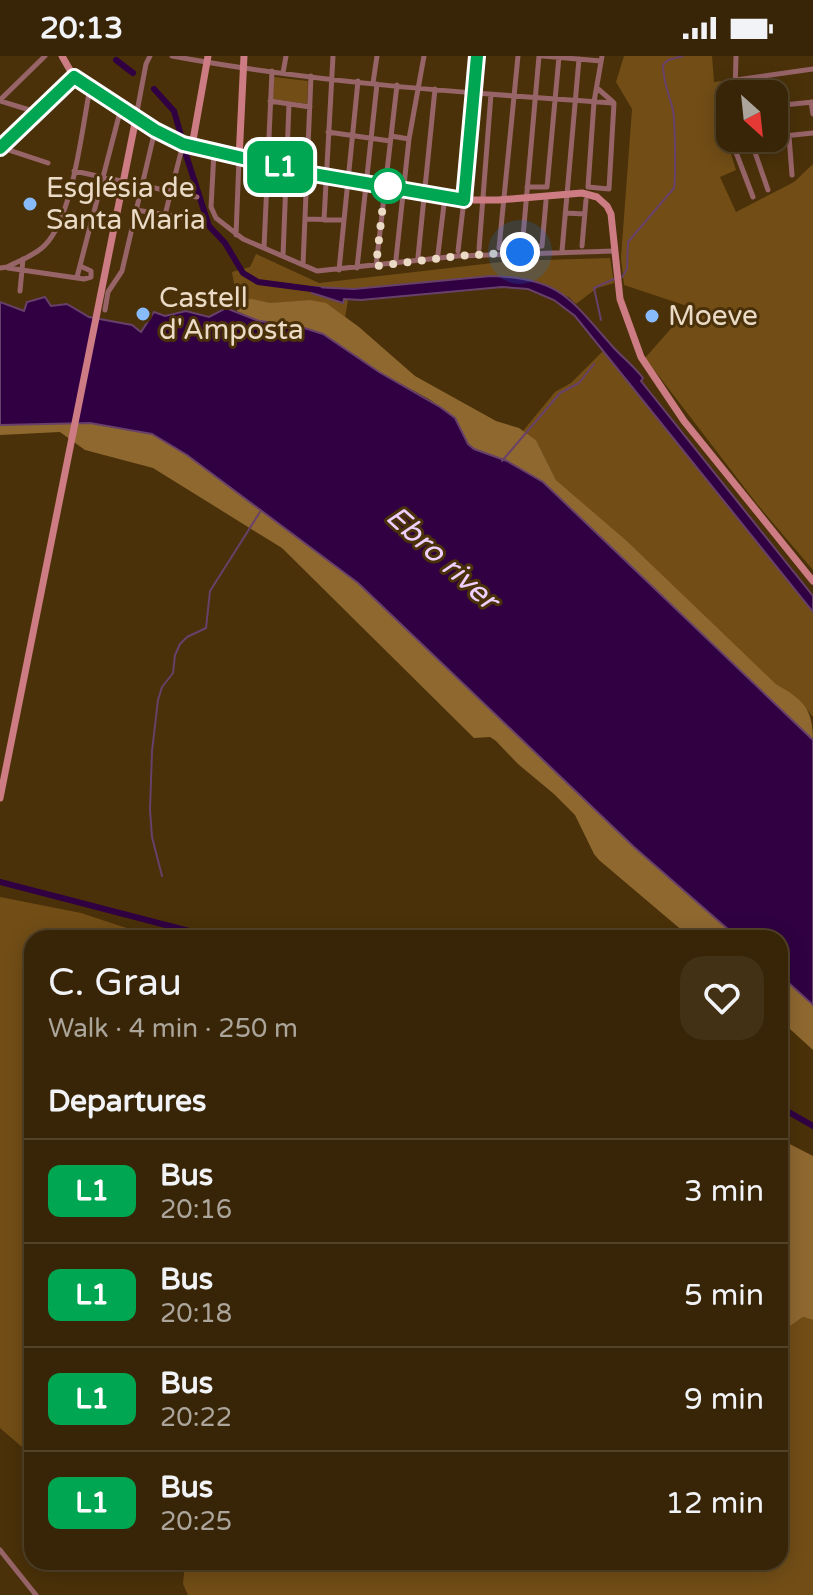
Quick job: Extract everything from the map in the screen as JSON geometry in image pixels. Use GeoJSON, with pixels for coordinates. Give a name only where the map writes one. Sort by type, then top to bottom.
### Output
{"type":"FeatureCollection","features":[{"type":"Feature","properties":{"kind":"street"},"geometry":{"type":"LineString","coordinates":[[36,112],[0,101],[45,56]]}},
{"type":"Feature","properties":{"kind":"street"},"geometry":{"type":"LineString","coordinates":[[62,56],[74,77],[155,130],[187,145],[239,159],[464,200],[567,193],[597,197],[611,214],[620,299],[627,325],[655,382],[813,581]]}},
{"type":"Feature","properties":{"kind":"street"},"geometry":{"type":"LineString","coordinates":[[0,798],[71,443],[101,312],[122,179],[150,56]]}},
{"type":"Feature","properties":{"kind":"street"},"geometry":{"type":"LineString","coordinates":[[172,56],[208,59],[243,68],[375,83],[614,103]]}},
{"type":"Feature","properties":{"kind":"street"},"geometry":{"type":"LineString","coordinates":[[236,235],[244,56]]}},
{"type":"Feature","properties":{"kind":"street"},"geometry":{"type":"LineString","coordinates":[[283,73],[286,56]]}},
{"type":"Feature","properties":{"kind":"street"},"geometry":{"type":"LineString","coordinates":[[324,220],[333,56]]}},
{"type":"Feature","properties":{"kind":"street"},"geometry":{"type":"LineString","coordinates":[[357,268],[377,56]]}},
{"type":"Feature","properties":{"kind":"street"},"geometry":{"type":"LineString","coordinates":[[396,259],[409,139],[424,56]]}},
{"type":"Feature","properties":{"kind":"street"},"geometry":{"type":"LineString","coordinates":[[458,251],[477,56]]}},
{"type":"Feature","properties":{"kind":"street"},"geometry":{"type":"LineString","coordinates":[[499,248],[518,56]]}},
{"type":"Feature","properties":{"kind":"street"},"geometry":{"type":"LineString","coordinates":[[524,250],[534,98],[541,56],[602,58],[594,102],[588,187],[609,189],[614,103]]}},
{"type":"Feature","properties":{"kind":"street"},"geometry":{"type":"LineString","coordinates":[[736,56],[736,80],[813,69]]}},
{"type":"Feature","properties":{"kind":"street"},"geometry":{"type":"LineString","coordinates":[[527,187],[547,187],[555,99],[563,57]]}},
{"type":"Feature","properties":{"kind":"street"},"geometry":{"type":"LineString","coordinates":[[165,215],[170,191],[187,145],[208,59]]}},
{"type":"Feature","properties":{"kind":"street"},"geometry":{"type":"LineString","coordinates":[[562,251],[579,59]]}},
{"type":"Feature","properties":{"kind":"street"},"geometry":{"type":"LineString","coordinates":[[264,248],[272,71]]}},
{"type":"Feature","properties":{"kind":"street"},"geometry":{"type":"LineString","coordinates":[[303,265],[311,76]]}},
{"type":"Feature","properties":{"kind":"street"},"geometry":{"type":"LineString","coordinates":[[48,163],[0,148],[74,77]]}},
{"type":"Feature","properties":{"kind":"street"},"geometry":{"type":"LineString","coordinates":[[339,270],[358,81]]}},
{"type":"Feature","properties":{"kind":"street"},"geometry":{"type":"LineString","coordinates":[[376,266],[397,85]]}},
{"type":"Feature","properties":{"kind":"street"},"geometry":{"type":"LineString","coordinates":[[4,268],[45,246],[54,232],[66,205],[90,87]]}},
{"type":"Feature","properties":{"kind":"street"},"geometry":{"type":"LineString","coordinates":[[597,87],[614,103]]}},
{"type":"Feature","properties":{"kind":"street"},"geometry":{"type":"LineString","coordinates":[[418,257],[435,89]]}},
{"type":"Feature","properties":{"kind":"street"},"geometry":{"type":"LineString","coordinates":[[479,249],[491,94]]}},
{"type":"Feature","properties":{"kind":"street"},"geometry":{"type":"LineString","coordinates":[[270,101],[310,107]]}},
{"type":"Feature","properties":{"kind":"street"},"geometry":{"type":"LineString","coordinates":[[788,105],[812,102],[813,114]]}},
{"type":"Feature","properties":{"kind":"street"},"geometry":{"type":"LineString","coordinates":[[283,256],[289,104]]}},
{"type":"Feature","properties":{"kind":"street"},"geometry":{"type":"LineString","coordinates":[[77,277],[121,108]]}},
{"type":"Feature","properties":{"kind":"street"},"geometry":{"type":"LineString","coordinates":[[101,312],[108,292],[122,271],[155,130]]}},
{"type":"Feature","properties":{"kind":"street"},"geometry":{"type":"LineString","coordinates":[[328,132],[409,139]]}},
{"type":"Feature","properties":{"kind":"street"},"geometry":{"type":"LineString","coordinates":[[792,175],[789,136],[813,133]]}},
{"type":"Feature","properties":{"kind":"street"},"geometry":{"type":"LineString","coordinates":[[214,152],[211,207],[216,218],[236,235],[322,272],[524,250],[614,251]]}},
{"type":"Feature","properties":{"kind":"street"},"geometry":{"type":"LineString","coordinates":[[736,152],[753,197]]}},
{"type":"Feature","properties":{"kind":"street"},"geometry":{"type":"LineString","coordinates":[[755,152],[768,190]]}},
{"type":"Feature","properties":{"kind":"street"},"geometry":{"type":"LineString","coordinates":[[74,171],[197,197]]}},
{"type":"Feature","properties":{"kind":"street"},"geometry":{"type":"LineString","coordinates":[[438,254],[445,196]]}},
{"type":"Feature","properties":{"kind":"street"},"geometry":{"type":"LineString","coordinates":[[582,246],[586,200]]}},
{"type":"Feature","properties":{"kind":"street"},"geometry":{"type":"LineString","coordinates":[[524,250],[542,246],[546,201]]}},
{"type":"Feature","properties":{"kind":"street"},"geometry":{"type":"LineString","coordinates":[[136,210],[185,218]]}},
{"type":"Feature","properties":{"kind":"street"},"geometry":{"type":"LineString","coordinates":[[565,213],[585,214]]}},
{"type":"Feature","properties":{"kind":"street"},"geometry":{"type":"LineString","coordinates":[[305,219],[343,220]]}},
{"type":"Feature","properties":{"kind":"street"},"geometry":{"type":"LineString","coordinates":[[20,291],[23,258]]}},
{"type":"Feature","properties":{"kind":"street"},"geometry":{"type":"LineString","coordinates":[[4,268],[89,278],[92,275],[87,268],[80,266]]}},
{"type":"Feature","properties":{"kind":"street"},"geometry":{"type":"LineString","coordinates":[[0,1550],[36,1595]]}},
{"type":"Feature","properties":{"kind":"shaded area"},"geometry":{"type":"Polygon","coordinates":[[[624,56],[712,56],[716,82],[716,152],[730,152],[736,170],[720,177],[736,212],[794,182],[813,164],[813,570],[757,504],[645,358],[690,307],[624,285],[621,258],[632,109],[616,82],[624,56]]]}},
{"type":"Feature","properties":{"kind":"shaded area"},"geometry":{"type":"Polygon","coordinates":[[[274,77],[308,81],[307,104],[273,99],[274,77]]]}},
{"type":"Feature","properties":{"kind":"shaded area"},"geometry":{"type":"Polygon","coordinates":[[[256,254],[319,283],[511,261],[610,258],[614,283],[597,288],[576,304],[569,297],[514,277],[491,276],[354,289],[313,287],[313,293],[342,302],[343,299],[348,300],[345,318],[318,302],[237,300],[232,272],[250,267],[256,254]]]}},
{"type":"Feature","properties":{"kind":"shaded area"},"geometry":{"type":"Polygon","coordinates":[[[237,300],[270,303],[310,300],[326,303],[415,376],[496,421],[519,428],[536,440],[556,480],[627,541],[776,684],[800,700],[811,720],[813,740],[543,482],[507,461],[474,449],[468,444],[455,418],[357,356],[298,326],[259,321],[237,311],[237,300]]]}},
{"type":"Feature","properties":{"kind":"shaded area"},"geometry":{"type":"Polygon","coordinates":[[[603,351],[813,612],[813,717],[800,701],[776,684],[627,541],[556,480],[536,440],[523,431],[555,392],[571,383],[603,351]]]}},
{"type":"Feature","properties":{"kind":"shaded area"},"geometry":{"type":"Polygon","coordinates":[[[90,423],[152,434],[187,455],[358,583],[634,847],[729,930],[682,930],[599,860],[575,815],[554,794],[496,741],[490,737],[474,738],[282,548],[153,468],[85,450],[60,432],[0,435],[0,425],[90,423]]]}},
{"type":"Feature","properties":{"kind":"shaded area"},"geometry":{"type":"Polygon","coordinates":[[[0,897],[81,913],[133,930],[24,930],[24,1448],[0,1428],[0,897]]]}},
{"type":"Feature","properties":{"kind":"shaded area"},"geometry":{"type":"Polygon","coordinates":[[[788,982],[813,1005],[813,1050],[788,1027],[788,982]]]}},
{"type":"Feature","properties":{"kind":"shaded area"},"geometry":{"type":"Polygon","coordinates":[[[788,1143],[813,1156],[813,1320],[803,1317],[788,1327],[788,1143]]]}},
{"type":"Feature","properties":{"kind":"shaded area"},"geometry":{"type":"Polygon","coordinates":[[[803,1317],[813,1320],[813,1595],[188,1595],[183,1584],[184,1570],[788,1570],[788,1327],[803,1317]]]}},
{"type":"Feature","properties":{"kind":"water"},"geometry":{"type":"Polygon","coordinates":[[[491,276],[534,281],[549,287],[562,294],[586,316],[640,374],[643,378],[641,381],[813,596],[813,612],[575,316],[554,300],[528,289],[502,287],[344,299],[343,303],[312,293],[313,287],[354,289],[491,276]]]}},
{"type":"Feature","properties":{"kind":"water","name":"Ebro river"},"geometry":{"type":"Polygon","coordinates":[[[45,297],[51,306],[67,304],[89,317],[132,325],[141,332],[154,312],[165,316],[186,311],[209,317],[226,308],[259,321],[298,326],[323,334],[455,418],[468,444],[474,449],[507,461],[543,482],[813,740],[813,1005],[788,982],[788,930],[729,930],[634,847],[358,583],[187,455],[152,434],[90,423],[0,425],[0,302],[24,311],[27,302],[45,297]]]}},
{"type":"Feature","properties":{"kind":"waterway"},"geometry":{"type":"LineString","coordinates":[[622,277],[627,269],[628,242],[674,188],[674,116],[663,65],[668,60],[683,56]]}},
{"type":"Feature","properties":{"kind":"waterway"},"geometry":{"type":"LineString","coordinates":[[116,60],[133,73]]}},
{"type":"Feature","properties":{"kind":"waterway"},"geometry":{"type":"LineString","coordinates":[[154,89],[174,111],[182,139]]}},
{"type":"Feature","properties":{"kind":"waterway"},"geometry":{"type":"LineString","coordinates":[[186,155],[209,226],[225,243],[243,273],[258,282],[319,290]]}},
{"type":"Feature","properties":{"kind":"waterway"},"geometry":{"type":"LineString","coordinates":[[601,320],[594,288],[614,279]]}},
{"type":"Feature","properties":{"kind":"waterway"},"geometry":{"type":"LineString","coordinates":[[502,461],[560,393],[579,383],[594,364]]}},
{"type":"Feature","properties":{"kind":"waterway"},"geometry":{"type":"LineString","coordinates":[[162,876],[152,837],[150,810],[158,700],[162,687],[173,673],[180,644],[206,628],[210,591],[260,512]]}},
{"type":"Feature","properties":{"kind":"waterway"},"geometry":{"type":"LineString","coordinates":[[0,882],[185,930]]}},
{"type":"Feature","properties":{"kind":"waterway"},"geometry":{"type":"LineString","coordinates":[[788,1112],[813,1126]]}},
{"type":"Feature","properties":{"kind":"bus line","name":"L1"},"geometry":{"type":"LineString","coordinates":[[0,148],[74,77],[155,130],[183,144],[307,173],[464,200],[477,56]]}},
{"type":"Feature","properties":{"kind":"place","name":"Església de Santa Maria"},"geometry":{"type":"Point","coordinates":[30,204]}},
{"type":"Feature","properties":{"kind":"place","name":"Castell d'Amposta"},"geometry":{"type":"Point","coordinates":[143,314]}},
{"type":"Feature","properties":{"kind":"place","name":"Moeve"},"geometry":{"type":"Point","coordinates":[652,316]}},
{"type":"Feature","properties":{"kind":"route"},"geometry":{"type":"LineString","coordinates":[[388,186],[385,186],[376,266],[520,252]]}}]}
